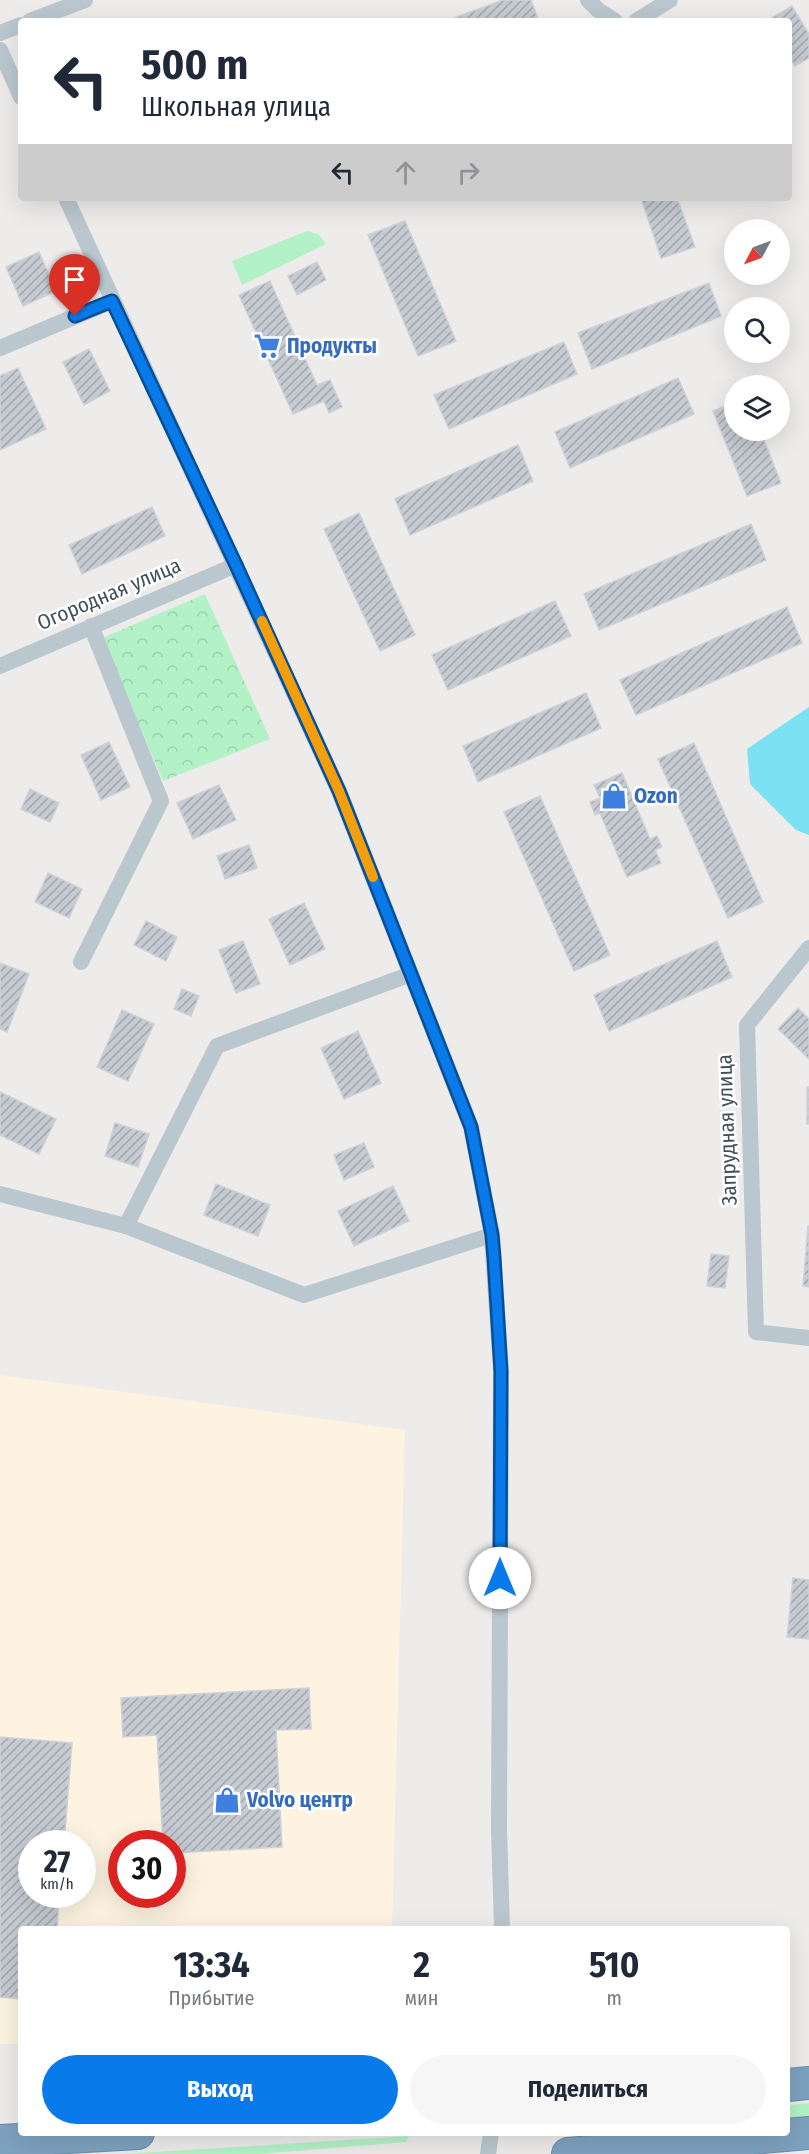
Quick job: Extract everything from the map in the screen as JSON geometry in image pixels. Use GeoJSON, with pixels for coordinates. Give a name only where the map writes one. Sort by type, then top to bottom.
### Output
{"type":"FeatureCollection","features":[{"type":"Feature","properties":{"kind":"highway"},"geometry":{"type":"LineString","coordinates":[[790,2085],[809,2083]]}},
{"type":"Feature","properties":{"kind":"highway"},"geometry":{"type":"LineString","coordinates":[[790,2135],[809,2133]]}},
{"type":"Feature","properties":{"kind":"highway"},"geometry":{"type":"LineString","coordinates":[[0,2141],[86,2136]]}},
{"type":"Feature","properties":{"kind":"highway"},"geometry":{"type":"LineString","coordinates":[[568,2154],[775,2136]]}},
{"type":"Feature","properties":{"kind":"street"},"geometry":{"type":"LineString","coordinates":[[38,18],[85,0]]}},
{"type":"Feature","properties":{"kind":"street"},"geometry":{"type":"LineString","coordinates":[[588,0],[610,18]]}},
{"type":"Feature","properties":{"kind":"street"},"geometry":{"type":"LineString","coordinates":[[641,18],[670,0]]}},
{"type":"Feature","properties":{"kind":"street"},"geometry":{"type":"LineString","coordinates":[[0,33],[18,26]]}},
{"type":"Feature","properties":{"kind":"street"},"geometry":{"type":"LineString","coordinates":[[0,50],[18,90]]}},
{"type":"Feature","properties":{"kind":"street"},"geometry":{"type":"LineString","coordinates":[[67,201],[339,791],[471,1127],[492,1235],[501,1371],[499,1829],[502,1926]]}},
{"type":"Feature","properties":{"kind":"street"},"geometry":{"type":"LineString","coordinates":[[0,348],[112,301]]}},
{"type":"Feature","properties":{"kind":"street","name":"Огородная улица"},"geometry":{"type":"LineString","coordinates":[[0,666],[236,565]]}},
{"type":"Feature","properties":{"kind":"street"},"geometry":{"type":"LineString","coordinates":[[81,962],[161,801],[91,626]]}},
{"type":"Feature","properties":{"kind":"street","name":"Запрудная улица"},"geometry":{"type":"LineString","coordinates":[[809,948],[747,1025],[756,1332],[809,1338]]}},
{"type":"Feature","properties":{"kind":"street"},"geometry":{"type":"LineString","coordinates":[[126,1226],[217,1046],[411,974]]}},
{"type":"Feature","properties":{"kind":"street"},"geometry":{"type":"LineString","coordinates":[[0,1194],[126,1226],[304,1295],[492,1235]]}},
{"type":"Feature","properties":{"kind":"street"},"geometry":{"type":"LineString","coordinates":[[488,2154],[491,2136]]}},
{"type":"Feature","properties":{"kind":"shaded area"},"geometry":{"type":"Polygon","coordinates":[[[0,1375],[405,1430],[392,1926],[18,1926],[18,2044],[0,2044],[0,1375]]]}},
{"type":"Feature","properties":{"kind":"green space"},"geometry":{"type":"Polygon","coordinates":[[[307,231],[318,234],[326,244],[242,285],[232,261],[307,231]]]}},
{"type":"Feature","properties":{"kind":"green space"},"geometry":{"type":"Polygon","coordinates":[[[205,594],[270,739],[163,781],[102,638],[205,594]]]}},
{"type":"Feature","properties":{"kind":"green space"},"geometry":{"type":"Polygon","coordinates":[[[809,2103],[809,2117],[790,2119],[790,2105],[809,2103]]]}},
{"type":"Feature","properties":{"kind":"green space"},"geometry":{"type":"Polygon","coordinates":[[[409,2136],[406,2142],[259,2154],[123,2154],[409,2136]]]}},
{"type":"Feature","properties":{"kind":"water"},"geometry":{"type":"Polygon","coordinates":[[[809,707],[809,835],[796,830],[750,784],[747,749],[809,707]]]}},
{"type":"Feature","properties":{"kind":"building"},"geometry":{"type":"Polygon","coordinates":[[[503,0],[531,0],[538,18],[454,18],[503,0]]]}},
{"type":"Feature","properties":{"kind":"building"},"geometry":{"type":"Polygon","coordinates":[[[792,6],[809,34],[809,58],[795,66],[792,61],[792,18],[771,18],[792,6]]]}},
{"type":"Feature","properties":{"kind":"building"},"geometry":{"type":"Polygon","coordinates":[[[642,201],[678,201],[695,247],[661,258],[642,201]]]}},
{"type":"Feature","properties":{"kind":"building"},"geometry":{"type":"Polygon","coordinates":[[[405,221],[456,341],[418,356],[368,235],[405,221]]]}},
{"type":"Feature","properties":{"kind":"building"},"geometry":{"type":"Polygon","coordinates":[[[39,252],[56,291],[23,306],[6,267],[39,252]]]}},
{"type":"Feature","properties":{"kind":"building"},"geometry":{"type":"Polygon","coordinates":[[[317,262],[326,280],[297,295],[288,276],[317,262]]]}},
{"type":"Feature","properties":{"kind":"building"},"geometry":{"type":"Polygon","coordinates":[[[270,281],[317,385],[330,380],[342,407],[329,413],[324,401],[293,414],[239,295],[270,281]]]}},
{"type":"Feature","properties":{"kind":"building"},"geometry":{"type":"Polygon","coordinates":[[[709,283],[721,316],[592,369],[578,333],[709,283]]]}},
{"type":"Feature","properties":{"kind":"building"},"geometry":{"type":"Polygon","coordinates":[[[564,342],[577,374],[449,429],[434,395],[564,342]]]}},
{"type":"Feature","properties":{"kind":"building"},"geometry":{"type":"Polygon","coordinates":[[[89,349],[110,391],[84,405],[63,362],[89,349]]]}},
{"type":"Feature","properties":{"kind":"building"},"geometry":{"type":"Polygon","coordinates":[[[18,368],[46,429],[0,450],[0,376],[18,368]]]}},
{"type":"Feature","properties":{"kind":"building"},"geometry":{"type":"Polygon","coordinates":[[[678,378],[694,414],[570,468],[555,432],[678,378]]]}},
{"type":"Feature","properties":{"kind":"building"},"geometry":{"type":"Polygon","coordinates":[[[724,406],[724,438],[713,411],[724,406]]]}},
{"type":"Feature","properties":{"kind":"building"},"geometry":{"type":"Polygon","coordinates":[[[725,441],[764,441],[781,483],[747,496],[725,441]]]}},
{"type":"Feature","properties":{"kind":"building"},"geometry":{"type":"Polygon","coordinates":[[[518,445],[533,481],[410,535],[395,499],[518,445]]]}},
{"type":"Feature","properties":{"kind":"building"},"geometry":{"type":"Polygon","coordinates":[[[152,507],[165,536],[82,574],[69,545],[152,507]]]}},
{"type":"Feature","properties":{"kind":"building"},"geometry":{"type":"Polygon","coordinates":[[[359,513],[415,635],[380,651],[324,529],[359,513]]]}},
{"type":"Feature","properties":{"kind":"building"},"geometry":{"type":"Polygon","coordinates":[[[751,524],[766,560],[599,630],[584,594],[751,524]]]}},
{"type":"Feature","properties":{"kind":"building"},"geometry":{"type":"Polygon","coordinates":[[[555,601],[571,636],[448,690],[432,655],[555,601]]]}},
{"type":"Feature","properties":{"kind":"building"},"geometry":{"type":"Polygon","coordinates":[[[787,607],[802,643],[636,715],[620,680],[787,607]]]}},
{"type":"Feature","properties":{"kind":"building"},"geometry":{"type":"Polygon","coordinates":[[[586,693],[601,728],[478,782],[463,746],[586,693]]]}},
{"type":"Feature","properties":{"kind":"building"},"geometry":{"type":"Polygon","coordinates":[[[109,742],[130,787],[101,800],[81,755],[109,742]]]}},
{"type":"Feature","properties":{"kind":"building"},"geometry":{"type":"Polygon","coordinates":[[[694,743],[763,902],[728,918],[658,759],[694,743]]]}},
{"type":"Feature","properties":{"kind":"building"},"geometry":{"type":"Polygon","coordinates":[[[622,773],[650,839],[657,836],[662,847],[655,850],[661,863],[627,877],[600,813],[595,815],[590,802],[600,798],[594,785],[622,773]]]}},
{"type":"Feature","properties":{"kind":"building"},"geometry":{"type":"Polygon","coordinates":[[[219,785],[236,820],[193,839],[177,803],[219,785]]]}},
{"type":"Feature","properties":{"kind":"building"},"geometry":{"type":"Polygon","coordinates":[[[30,789],[59,803],[50,822],[21,809],[30,789]]]}},
{"type":"Feature","properties":{"kind":"building"},"geometry":{"type":"Polygon","coordinates":[[[540,796],[610,955],[574,971],[504,812],[540,796]]]}},
{"type":"Feature","properties":{"kind":"building"},"geometry":{"type":"Polygon","coordinates":[[[249,845],[257,868],[225,879],[217,856],[249,845]]]}},
{"type":"Feature","properties":{"kind":"building"},"geometry":{"type":"Polygon","coordinates":[[[48,873],[82,889],[69,918],[35,902],[48,873]]]}},
{"type":"Feature","properties":{"kind":"building"},"geometry":{"type":"Polygon","coordinates":[[[304,903],[325,949],[290,965],[269,919],[304,903]]]}},
{"type":"Feature","properties":{"kind":"building"},"geometry":{"type":"Polygon","coordinates":[[[146,921],[177,937],[166,961],[134,945],[146,921]]]}},
{"type":"Feature","properties":{"kind":"building"},"geometry":{"type":"Polygon","coordinates":[[[243,941],[260,984],[236,993],[219,950],[243,941]]]}},
{"type":"Feature","properties":{"kind":"building"},"geometry":{"type":"Polygon","coordinates":[[[717,941],[732,977],[609,1031],[594,995],[717,941]]]}},
{"type":"Feature","properties":{"kind":"building"},"geometry":{"type":"Polygon","coordinates":[[[0,963],[29,974],[7,1032],[0,1029],[0,963]]]}},
{"type":"Feature","properties":{"kind":"building"},"geometry":{"type":"Polygon","coordinates":[[[182,989],[199,996],[191,1016],[174,1009],[182,989]]]}},
{"type":"Feature","properties":{"kind":"building"},"geometry":{"type":"Polygon","coordinates":[[[798,1008],[809,1019],[809,1059],[778,1029],[798,1008]]]}},
{"type":"Feature","properties":{"kind":"building"},"geometry":{"type":"Polygon","coordinates":[[[122,1010],[154,1024],[128,1081],[97,1067],[122,1010]]]}},
{"type":"Feature","properties":{"kind":"building"},"geometry":{"type":"Polygon","coordinates":[[[358,1031],[381,1083],[344,1099],[321,1048],[358,1031]]]}},
{"type":"Feature","properties":{"kind":"building"},"geometry":{"type":"Polygon","coordinates":[[[807,1087],[809,1087],[809,1124],[807,1124],[807,1087]]]}},
{"type":"Feature","properties":{"kind":"building"},"geometry":{"type":"Polygon","coordinates":[[[0,1092],[56,1119],[39,1154],[0,1135],[0,1092]]]}},
{"type":"Feature","properties":{"kind":"building"},"geometry":{"type":"Polygon","coordinates":[[[115,1123],[149,1134],[138,1167],[105,1156],[115,1123]]]}},
{"type":"Feature","properties":{"kind":"building"},"geometry":{"type":"Polygon","coordinates":[[[364,1143],[374,1167],[344,1180],[334,1155],[364,1143]]]}},
{"type":"Feature","properties":{"kind":"building"},"geometry":{"type":"Polygon","coordinates":[[[216,1184],[270,1205],[258,1236],[204,1215],[216,1184]]]}},
{"type":"Feature","properties":{"kind":"building"},"geometry":{"type":"Polygon","coordinates":[[[393,1186],[409,1221],[354,1246],[338,1211],[393,1186]]]}},
{"type":"Feature","properties":{"kind":"building"},"geometry":{"type":"Polygon","coordinates":[[[809,1226],[809,1287],[803,1286],[809,1226]]]}},
{"type":"Feature","properties":{"kind":"building"},"geometry":{"type":"Polygon","coordinates":[[[711,1254],[729,1256],[725,1288],[707,1286],[711,1254]]]}},
{"type":"Feature","properties":{"kind":"building"},"geometry":{"type":"Polygon","coordinates":[[[793,1578],[809,1580],[809,1639],[787,1637],[793,1578]]]}},
{"type":"Feature","properties":{"kind":"building"},"geometry":{"type":"Polygon","coordinates":[[[309,1688],[311,1729],[276,1730],[282,1847],[186,1852],[186,1830],[162,1830],[157,1735],[123,1737],[121,1698],[309,1688]]]}},
{"type":"Feature","properties":{"kind":"building"},"geometry":{"type":"Polygon","coordinates":[[[0,1737],[72,1743],[65,1830],[18,1830],[18,1908],[58,1908],[57,1926],[18,1926],[18,1999],[0,1997],[0,1737]]]}},
{"type":"Feature","properties":{"kind":"slow traffic"},"geometry":{"type":"LineString","coordinates":[[262,621],[339,791],[373,877]]}},
{"type":"Feature","properties":{"kind":"place","name":"Продукты"},"geometry":{"type":"Point","coordinates":[267,346]}},
{"type":"Feature","properties":{"kind":"place","name":"Ozon"},"geometry":{"type":"Point","coordinates":[614,796]}},
{"type":"Feature","properties":{"kind":"place","name":"Volvo центр"},"geometry":{"type":"Point","coordinates":[227,1800]}},
{"type":"Feature","properties":{"kind":"route"},"geometry":{"type":"LineString","coordinates":[[75,316],[112,301],[339,791],[471,1127],[492,1235],[494,1258],[501,1371],[500,1578]]}}]}
